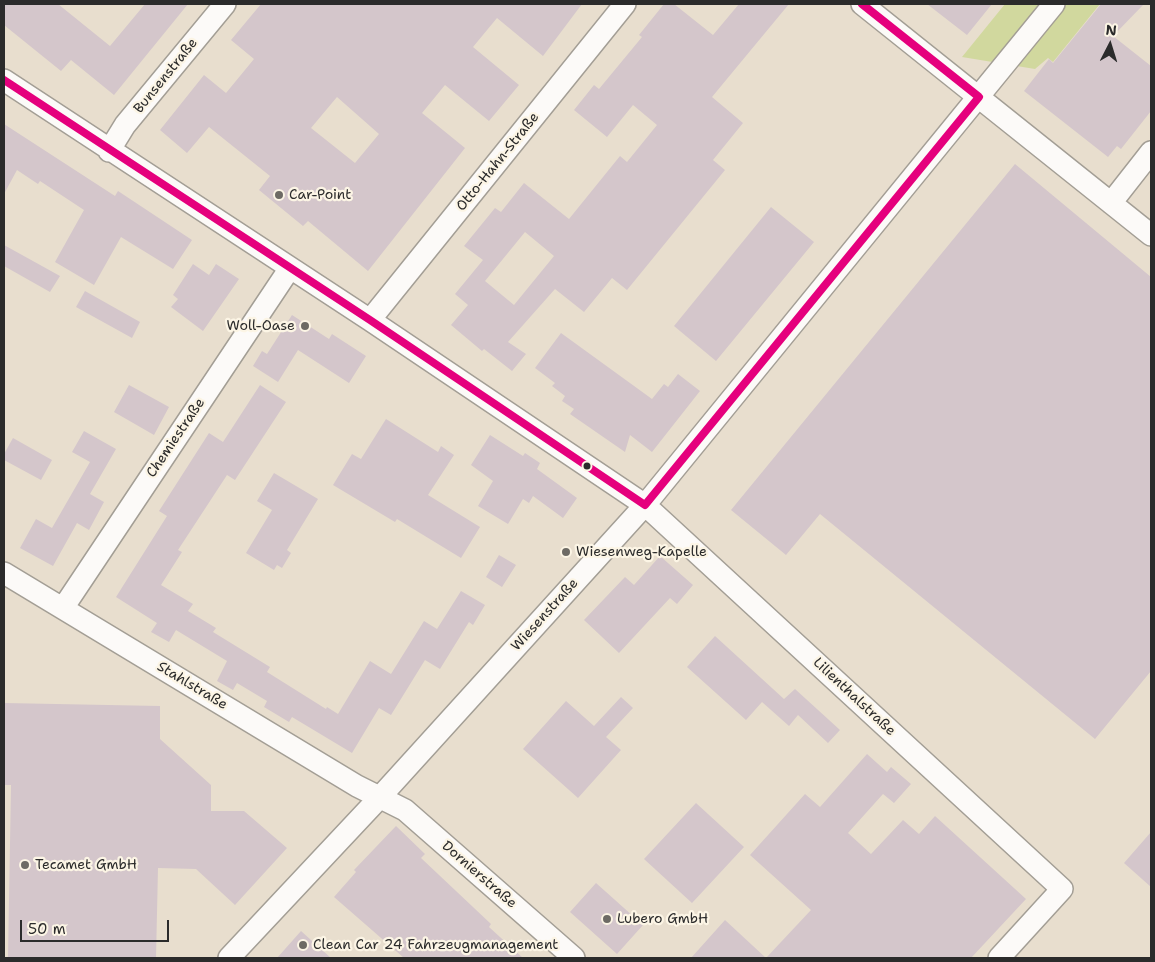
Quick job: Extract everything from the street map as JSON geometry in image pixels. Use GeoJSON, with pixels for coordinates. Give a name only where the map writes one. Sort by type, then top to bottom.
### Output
{"type":"FeatureCollection","features":[{"type":"Feature","properties":{"kind":"street","name":"Bunsenstraße"},"geometry":{"type":"LineString","coordinates":[[109,151],[125,126],[225,4]]}},
{"type":"Feature","properties":{"kind":"street","name":"Otto-Hahn-Straße"},"geometry":{"type":"LineString","coordinates":[[370,320],[625,4]]}},
{"type":"Feature","properties":{"kind":"street"},"geometry":{"type":"LineString","coordinates":[[862,4],[1151,235]]}},
{"type":"Feature","properties":{"kind":"street","name":"Wiesenstraße"},"geometry":{"type":"LineString","coordinates":[[229,958],[381,796],[645,505],[1054,4]]}},
{"type":"Feature","properties":{"kind":"street","name":"Lilienthalstraße"},"geometry":{"type":"LineString","coordinates":[[4,80],[109,151],[370,320],[645,505],[1062,889],[999,958]]}},
{"type":"Feature","properties":{"kind":"street"},"geometry":{"type":"LineString","coordinates":[[1111,203],[1151,152]]}},
{"type":"Feature","properties":{"kind":"street","name":"Chemiestraße"},"geometry":{"type":"LineString","coordinates":[[63,608],[290,268]]}},
{"type":"Feature","properties":{"kind":"street","name":"Stahlstraße"},"geometry":{"type":"LineString","coordinates":[[4,573],[357,786],[381,796]]}},
{"type":"Feature","properties":{"kind":"street","name":"Dornierstraße"},"geometry":{"type":"LineString","coordinates":[[381,796],[405,810],[574,958]]}},
{"type":"Feature","properties":{"kind":"green space"},"geometry":{"type":"Polygon","coordinates":[[[1005,4],[1100,4],[1053,62],[1048,58],[1035,69],[962,57],[1005,4]]]}},
{"type":"Feature","properties":{"kind":"building"},"geometry":{"type":"Polygon","coordinates":[[[4,4],[58,4],[110,46],[145,4],[188,4],[114,95],[71,60],[61,71],[4,25],[4,4]]]}},
{"type":"Feature","properties":{"kind":"building"},"geometry":{"type":"Polygon","coordinates":[[[261,4],[582,4],[543,56],[497,18],[473,47],[519,85],[489,121],[445,85],[422,113],[465,148],[368,271],[308,221],[303,226],[259,190],[270,176],[209,127],[187,153],[160,130],[204,75],[226,93],[254,59],[231,40],[261,4]],[[337,97],[311,128],[355,163],[379,134],[337,97]]]}},
{"type":"Feature","properties":{"kind":"building"},"geometry":{"type":"Polygon","coordinates":[[[664,4],[674,4],[713,35],[739,4],[789,4],[712,97],[743,123],[713,160],[725,170],[627,290],[612,278],[584,312],[555,289],[508,342],[526,354],[512,371],[484,349],[482,351],[451,325],[468,305],[455,294],[483,260],[464,246],[495,208],[501,212],[524,183],[569,219],[620,156],[627,162],[657,125],[633,105],[607,137],[574,110],[594,85],[599,89],[642,37],[639,35],[664,4]],[[525,232],[485,281],[514,305],[554,256],[525,232]]]}},
{"type":"Feature","properties":{"kind":"building"},"geometry":{"type":"Polygon","coordinates":[[[927,4],[992,4],[967,35],[927,4]]]}},
{"type":"Feature","properties":{"kind":"building"},"geometry":{"type":"Polygon","coordinates":[[[1101,4],[1144,4],[1113,36],[1151,66],[1151,111],[1121,149],[1117,146],[1108,157],[1024,91],[1049,59],[1053,63],[1101,4]]]}},
{"type":"Feature","properties":{"kind":"building"},"geometry":{"type":"Polygon","coordinates":[[[4,124],[115,196],[118,191],[192,240],[173,269],[121,237],[94,285],[55,262],[84,210],[40,181],[38,184],[17,170],[4,194],[4,124]]]}},
{"type":"Feature","properties":{"kind":"building"},"geometry":{"type":"Polygon","coordinates":[[[1015,164],[1151,277],[1151,671],[1095,739],[820,514],[786,555],[731,510],[1015,164]]]}},
{"type":"Feature","properties":{"kind":"building"},"geometry":{"type":"Polygon","coordinates":[[[771,207],[814,242],[716,361],[674,326],[771,207]]]}},
{"type":"Feature","properties":{"kind":"building"},"geometry":{"type":"Polygon","coordinates":[[[4,245],[60,276],[50,292],[4,266],[4,245]]]}},
{"type":"Feature","properties":{"kind":"building"},"geometry":{"type":"Polygon","coordinates":[[[193,264],[209,275],[216,264],[239,279],[203,331],[171,307],[178,299],[173,295],[193,264]]]}},
{"type":"Feature","properties":{"kind":"building"},"geometry":{"type":"Polygon","coordinates":[[[85,291],[140,322],[132,338],[76,307],[85,291]]]}},
{"type":"Feature","properties":{"kind":"building"},"geometry":{"type":"Polygon","coordinates":[[[292,315],[329,339],[332,334],[366,356],[349,383],[298,350],[278,382],[253,366],[262,351],[267,354],[292,315]]]}},
{"type":"Feature","properties":{"kind":"building"},"geometry":{"type":"Polygon","coordinates":[[[561,333],[652,399],[664,384],[668,387],[678,374],[700,391],[652,452],[630,435],[625,452],[570,414],[574,409],[562,401],[565,396],[552,386],[555,383],[535,368],[561,333]]]}},
{"type":"Feature","properties":{"kind":"building"},"geometry":{"type":"Polygon","coordinates":[[[129,385],[169,407],[154,435],[114,412],[129,385]]]}},
{"type":"Feature","properties":{"kind":"building"},"geometry":{"type":"Polygon","coordinates":[[[260,385],[286,402],[235,480],[227,475],[178,550],[182,552],[161,585],[193,604],[188,611],[216,628],[213,632],[270,667],[267,672],[326,709],[327,707],[338,714],[370,661],[391,674],[424,621],[437,629],[461,591],[485,605],[473,625],[469,622],[440,669],[425,660],[391,715],[379,708],[352,753],[292,717],[289,722],[264,707],[267,701],[237,683],[233,690],[217,681],[227,661],[176,630],[169,642],[151,632],[157,623],[116,597],[167,516],[159,511],[209,433],[223,442],[260,385]]]}},
{"type":"Feature","properties":{"kind":"building"},"geometry":{"type":"Polygon","coordinates":[[[386,419],[438,452],[441,446],[454,455],[428,495],[480,527],[461,558],[397,519],[395,522],[333,485],[352,454],[361,459],[386,419]]]}},
{"type":"Feature","properties":{"kind":"building"},"geometry":{"type":"Polygon","coordinates":[[[84,431],[116,449],[90,494],[104,502],[89,530],[77,523],[53,566],[20,548],[36,519],[52,528],[90,462],[72,452],[84,431]]]}},
{"type":"Feature","properties":{"kind":"building"},"geometry":{"type":"Polygon","coordinates":[[[490,435],[523,456],[525,453],[540,463],[537,469],[577,498],[563,518],[533,496],[529,503],[523,499],[508,524],[478,506],[493,481],[471,465],[490,435]]]}},
{"type":"Feature","properties":{"kind":"building"},"geometry":{"type":"Polygon","coordinates":[[[13,438],[52,460],[41,480],[4,460],[4,454],[13,438]]]}},
{"type":"Feature","properties":{"kind":"building"},"geometry":{"type":"Polygon","coordinates":[[[274,473],[318,499],[287,550],[291,553],[282,568],[277,565],[274,570],[246,553],[272,510],[257,501],[274,473]]]}},
{"type":"Feature","properties":{"kind":"building"},"geometry":{"type":"Polygon","coordinates":[[[499,555],[516,565],[502,587],[486,577],[499,555]]]}},
{"type":"Feature","properties":{"kind":"building"},"geometry":{"type":"Polygon","coordinates":[[[660,556],[693,585],[677,604],[670,598],[619,653],[584,620],[625,577],[634,585],[660,556]]]}},
{"type":"Feature","properties":{"kind":"building"},"geometry":{"type":"Polygon","coordinates":[[[715,636],[784,699],[795,689],[840,730],[828,743],[798,715],[789,726],[762,702],[746,720],[687,667],[715,636]]]}},
{"type":"Feature","properties":{"kind":"building"},"geometry":{"type":"Polygon","coordinates":[[[621,697],[633,708],[606,737],[621,750],[578,798],[523,749],[566,701],[594,726],[621,697]]]}},
{"type":"Feature","properties":{"kind":"building"},"geometry":{"type":"Polygon","coordinates":[[[4,703],[160,706],[160,739],[211,785],[211,811],[244,811],[287,848],[235,905],[196,869],[158,868],[156,958],[8,958],[11,785],[4,785],[4,703]]]}},
{"type":"Feature","properties":{"kind":"building"},"geometry":{"type":"Polygon","coordinates":[[[867,754],[887,772],[891,767],[911,784],[894,803],[883,794],[848,833],[871,854],[903,820],[919,834],[935,816],[1026,899],[971,958],[766,958],[811,910],[750,855],[805,794],[820,807],[867,754]]]}},
{"type":"Feature","properties":{"kind":"building"},"geometry":{"type":"Polygon","coordinates":[[[696,803],[744,847],[692,903],[644,859],[696,803]]]}},
{"type":"Feature","properties":{"kind":"building"},"geometry":{"type":"Polygon","coordinates":[[[396,826],[425,854],[421,858],[491,924],[489,927],[523,958],[404,958],[334,897],[356,872],[354,870],[396,826]]]}},
{"type":"Feature","properties":{"kind":"building"},"geometry":{"type":"Polygon","coordinates":[[[1151,832],[1151,887],[1124,863],[1151,832]]]}},
{"type":"Feature","properties":{"kind":"building","name":"Lubero GmbH"},"geometry":{"type":"Polygon","coordinates":[[[596,883],[643,925],[617,954],[570,912],[596,883]]]}},
{"type":"Feature","properties":{"kind":"building"},"geometry":{"type":"Polygon","coordinates":[[[725,920],[766,958],[691,958],[725,920]]]}},
{"type":"Feature","properties":{"kind":"building","name":"Clean Car 24 Fahrzeugmanagement"},"geometry":{"type":"Polygon","coordinates":[[[301,931],[331,958],[277,958],[301,931]]]}},
{"type":"Feature","properties":{"kind":"transit line"},"geometry":{"type":"LineString","coordinates":[[4,80],[370,320],[645,505],[979,97],[862,4]]}},
{"type":"Feature","properties":{"kind":"place","name":"Car-Point"},"geometry":{"type":"Point","coordinates":[279,195]}},
{"type":"Feature","properties":{"kind":"place","name":"Woll-Oase"},"geometry":{"type":"Point","coordinates":[305,326]}},
{"type":"Feature","properties":{"kind":"place","name":"Wiesenweg-Kapelle"},"geometry":{"type":"Point","coordinates":[566,552]}},
{"type":"Feature","properties":{"kind":"place","name":"Tecamet GmbH"},"geometry":{"type":"Point","coordinates":[25,865]}},
{"type":"Feature","properties":{"kind":"place","name":"Lubero GmbH"},"geometry":{"type":"Point","coordinates":[607,919]}},
{"type":"Feature","properties":{"kind":"place","name":"Clean Car 24 Fahrzeugmanagement"},"geometry":{"type":"Point","coordinates":[303,945]}}]}
